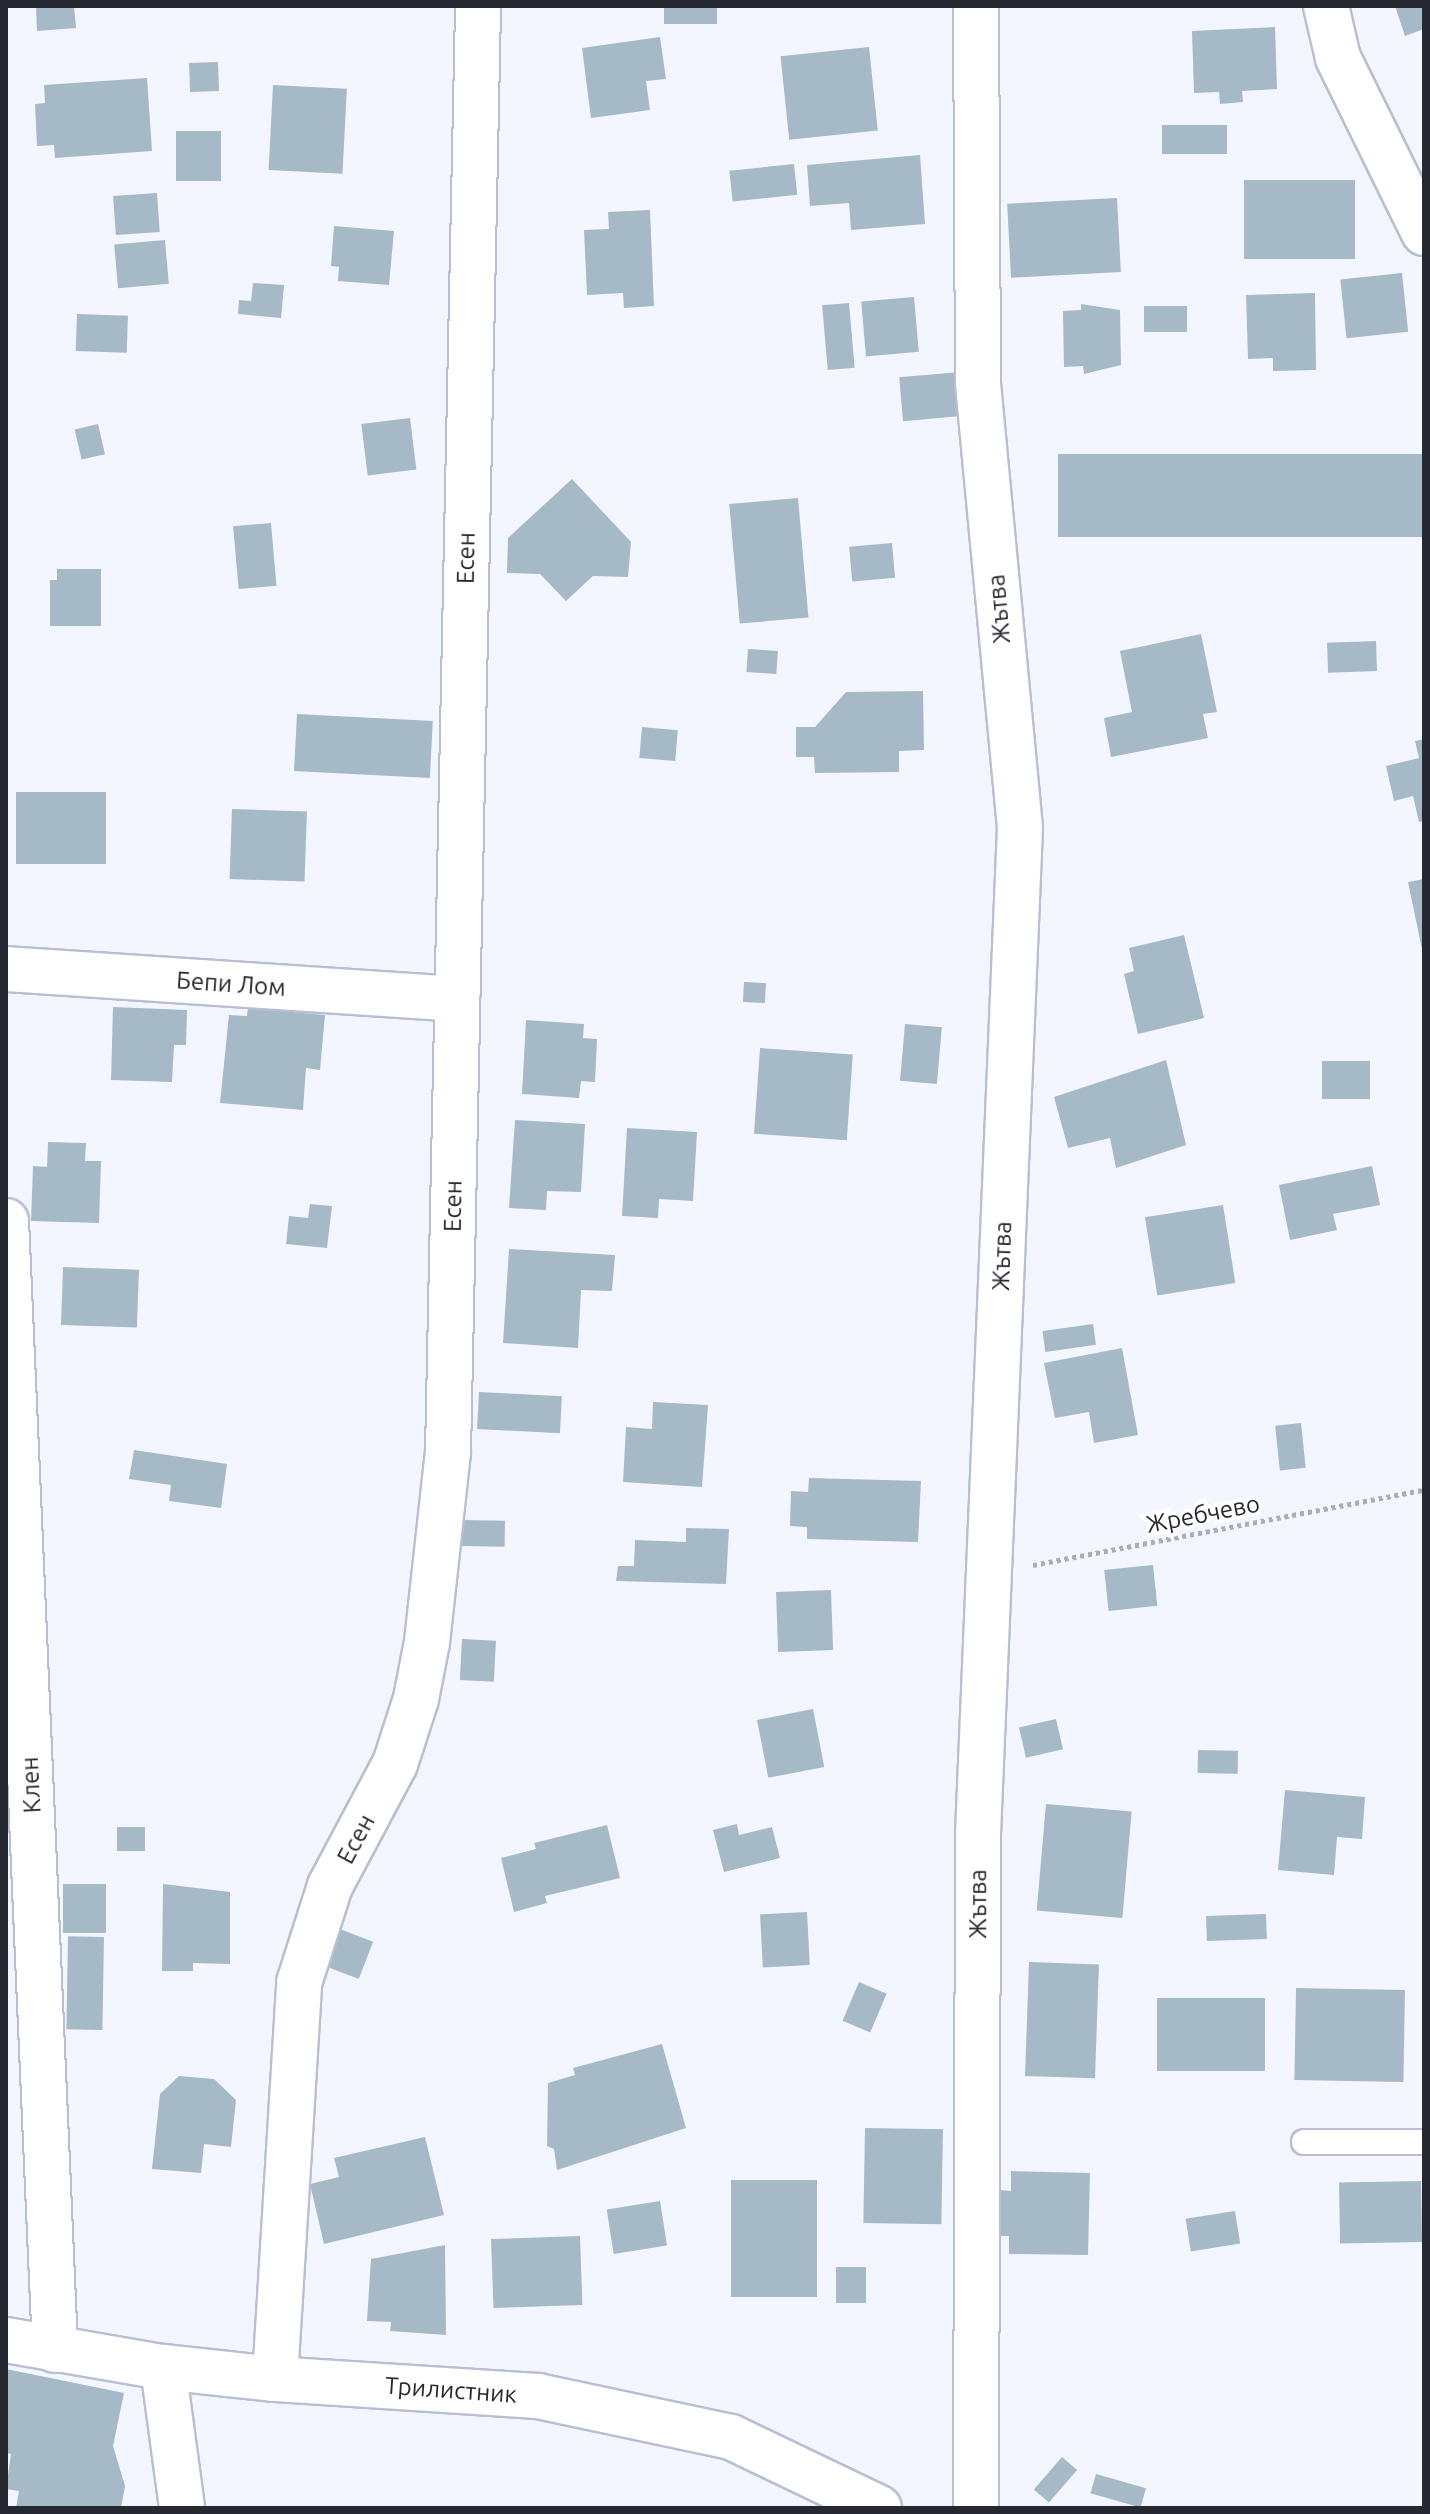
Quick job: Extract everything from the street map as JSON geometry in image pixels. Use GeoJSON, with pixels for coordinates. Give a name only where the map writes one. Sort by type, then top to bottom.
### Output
{"type":"FeatureCollection","features":[{"type":"Feature","properties":{"kind":"street","name":"Есен"},"geometry":{"type":"LineString","coordinates":[[275,2379],[299,1983],[330,1886],[395,1764],[427,1642],[448,1453],[478,6]]}},
{"type":"Feature","properties":{"kind":"street","name":"Жътва"},"geometry":{"type":"LineString","coordinates":[[976,6],[978,383],[1020,828],[978,1834],[976,2508]]}},
{"type":"Feature","properties":{"kind":"street"},"geometry":{"type":"LineString","coordinates":[[1326,6],[1338,58],[1424,233]]}},
{"type":"Feature","properties":{"kind":"street","name":"Бепи Лом"},"geometry":{"type":"LineString","coordinates":[[6,969],[457,999]]}},
{"type":"Feature","properties":{"kind":"street","name":"Клен"},"geometry":{"type":"LineString","coordinates":[[6,1221],[14,1567],[55,2350]]}},
{"type":"Feature","properties":{"kind":"street","name":"Трилистник"},"geometry":{"type":"LineString","coordinates":[[6,2340],[163,2367],[275,2379],[538,2396],[731,2437],[879,2508]]}},
{"type":"Feature","properties":{"kind":"street"},"geometry":{"type":"LineString","coordinates":[[163,2367],[182,2508]]}},
{"type":"Feature","properties":{"kind":"lane"},"geometry":{"type":"LineString","coordinates":[[1304,2142],[1424,2142]]}},
{"type":"Feature","properties":{"kind":"path","name":"Жребчево"},"geometry":{"type":"LineString","coordinates":[[989,1573],[1424,1490]]}},
{"type":"Feature","properties":{"kind":"building"},"geometry":{"type":"Polygon","coordinates":[[[36,6],[74,6],[76,28],[37,31],[36,6]]]}},
{"type":"Feature","properties":{"kind":"building"},"geometry":{"type":"Polygon","coordinates":[[[664,6],[717,6],[717,24],[664,24],[664,6]]]}},
{"type":"Feature","properties":{"kind":"building"},"geometry":{"type":"Polygon","coordinates":[[[1395,6],[1424,6],[1424,29],[1405,36],[1395,6]]]}},
{"type":"Feature","properties":{"kind":"building"},"geometry":{"type":"Polygon","coordinates":[[[1275,27],[1277,89],[1242,91],[1243,102],[1220,104],[1219,92],[1194,93],[1192,31],[1275,27]]]}},
{"type":"Feature","properties":{"kind":"building"},"geometry":{"type":"Polygon","coordinates":[[[660,37],[666,79],[646,81],[650,110],[591,118],[582,48],[660,37]]]}},
{"type":"Feature","properties":{"kind":"building"},"geometry":{"type":"Polygon","coordinates":[[[869,47],[878,131],[789,140],[780,56],[869,47]]]}},
{"type":"Feature","properties":{"kind":"building"},"geometry":{"type":"Polygon","coordinates":[[[218,62],[219,91],[190,92],[189,63],[218,62]]]}},
{"type":"Feature","properties":{"kind":"building"},"geometry":{"type":"Polygon","coordinates":[[[147,78],[152,151],[55,158],[54,145],[37,146],[35,104],[45,103],[44,85],[147,78]]]}},
{"type":"Feature","properties":{"kind":"building"},"geometry":{"type":"Polygon","coordinates":[[[273,85],[347,89],[342,174],[269,170],[273,85]]]}},
{"type":"Feature","properties":{"kind":"building"},"geometry":{"type":"Polygon","coordinates":[[[1162,125],[1227,125],[1227,154],[1162,154],[1162,125]]]}},
{"type":"Feature","properties":{"kind":"building"},"geometry":{"type":"Polygon","coordinates":[[[176,131],[221,131],[221,181],[176,181],[176,131]]]}},
{"type":"Feature","properties":{"kind":"building"},"geometry":{"type":"Polygon","coordinates":[[[920,155],[925,224],[851,230],[849,203],[810,206],[807,165],[920,155]]]}},
{"type":"Feature","properties":{"kind":"building"},"geometry":{"type":"Polygon","coordinates":[[[794,164],[797,195],[733,202],[729,171],[794,164]]]}},
{"type":"Feature","properties":{"kind":"building"},"geometry":{"type":"Polygon","coordinates":[[[1244,180],[1355,180],[1355,259],[1244,259],[1244,180]]]}},
{"type":"Feature","properties":{"kind":"building"},"geometry":{"type":"Polygon","coordinates":[[[157,193],[160,232],[116,235],[113,196],[157,193]]]}},
{"type":"Feature","properties":{"kind":"building"},"geometry":{"type":"Polygon","coordinates":[[[1117,198],[1121,272],[1011,278],[1007,204],[1117,198]]]}},
{"type":"Feature","properties":{"kind":"building"},"geometry":{"type":"Polygon","coordinates":[[[650,210],[654,306],[624,308],[623,293],[587,295],[584,230],[609,229],[608,212],[650,210]]]}},
{"type":"Feature","properties":{"kind":"building"},"geometry":{"type":"Polygon","coordinates":[[[334,226],[394,231],[389,285],[338,281],[339,267],[331,266],[334,226]]]}},
{"type":"Feature","properties":{"kind":"building"},"geometry":{"type":"Polygon","coordinates":[[[165,240],[169,284],[118,288],[114,244],[165,240]]]}},
{"type":"Feature","properties":{"kind":"building"},"geometry":{"type":"Polygon","coordinates":[[[1402,273],[1408,332],[1347,338],[1340,279],[1402,273]]]}},
{"type":"Feature","properties":{"kind":"building"},"geometry":{"type":"Polygon","coordinates":[[[253,283],[284,285],[281,318],[238,314],[239,300],[251,301],[253,283]]]}},
{"type":"Feature","properties":{"kind":"building"},"geometry":{"type":"Polygon","coordinates":[[[1315,293],[1316,370],[1273,371],[1273,358],[1248,359],[1246,295],[1315,293]]]}},
{"type":"Feature","properties":{"kind":"building"},"geometry":{"type":"Polygon","coordinates":[[[914,297],[919,352],[866,356],[861,302],[914,297]]]}},
{"type":"Feature","properties":{"kind":"building"},"geometry":{"type":"Polygon","coordinates":[[[849,303],[855,368],[828,370],[822,305],[849,303]]]}},
{"type":"Feature","properties":{"kind":"building"},"geometry":{"type":"Polygon","coordinates":[[[1081,304],[1120,310],[1121,365],[1084,374],[1083,366],[1064,367],[1063,311],[1081,310],[1081,304]]]}},
{"type":"Feature","properties":{"kind":"building"},"geometry":{"type":"Polygon","coordinates":[[[1144,306],[1187,306],[1187,332],[1144,332],[1144,306]]]}},
{"type":"Feature","properties":{"kind":"building"},"geometry":{"type":"Polygon","coordinates":[[[77,314],[128,316],[127,353],[76,351],[77,314]]]}},
{"type":"Feature","properties":{"kind":"building"},"geometry":{"type":"Polygon","coordinates":[[[960,372],[964,416],[903,421],[899,377],[960,372]]]}},
{"type":"Feature","properties":{"kind":"building"},"geometry":{"type":"Polygon","coordinates":[[[410,418],[416,470],[368,476],[361,424],[410,418]]]}},
{"type":"Feature","properties":{"kind":"building"},"geometry":{"type":"Polygon","coordinates":[[[98,424],[105,454],[82,460],[75,429],[98,424]]]}},
{"type":"Feature","properties":{"kind":"building"},"geometry":{"type":"Polygon","coordinates":[[[1058,454],[1424,454],[1424,537],[1058,537],[1058,454]]]}},
{"type":"Feature","properties":{"kind":"building"},"geometry":{"type":"Polygon","coordinates":[[[572,479],[631,542],[628,577],[593,576],[566,601],[540,574],[507,573],[508,538],[572,479]]]}},
{"type":"Feature","properties":{"kind":"building"},"geometry":{"type":"Polygon","coordinates":[[[798,498],[808,618],[740,624],[729,504],[798,498]]]}},
{"type":"Feature","properties":{"kind":"building"},"geometry":{"type":"Polygon","coordinates":[[[271,523],[276,586],[239,589],[233,526],[271,523]]]}},
{"type":"Feature","properties":{"kind":"building"},"geometry":{"type":"Polygon","coordinates":[[[892,543],[895,578],[852,582],[849,547],[892,543]]]}},
{"type":"Feature","properties":{"kind":"building"},"geometry":{"type":"Polygon","coordinates":[[[57,569],[101,569],[101,626],[50,626],[50,580],[57,580],[57,569]]]}},
{"type":"Feature","properties":{"kind":"building"},"geometry":{"type":"Polygon","coordinates":[[[1201,634],[1217,712],[1203,714],[1208,738],[1111,757],[1104,718],[1132,712],[1120,651],[1201,634]]]}},
{"type":"Feature","properties":{"kind":"building"},"geometry":{"type":"Polygon","coordinates":[[[1376,641],[1377,671],[1328,673],[1327,643],[1376,641]]]}},
{"type":"Feature","properties":{"kind":"building"},"geometry":{"type":"Polygon","coordinates":[[[748,649],[778,651],[776,674],[746,672],[748,649]]]}},
{"type":"Feature","properties":{"kind":"building"},"geometry":{"type":"Polygon","coordinates":[[[923,691],[924,750],[899,751],[899,772],[815,773],[814,757],[796,757],[796,727],[815,727],[846,692],[923,691]]]}},
{"type":"Feature","properties":{"kind":"building"},"geometry":{"type":"Polygon","coordinates":[[[297,714],[433,721],[430,778],[294,771],[297,714]]]}},
{"type":"Feature","properties":{"kind":"building"},"geometry":{"type":"Polygon","coordinates":[[[642,727],[678,730],[675,761],[639,758],[642,727]]]}},
{"type":"Feature","properties":{"kind":"building"},"geometry":{"type":"Polygon","coordinates":[[[1424,739],[1424,821],[1419,822],[1413,796],[1394,801],[1386,766],[1419,758],[1415,741],[1424,739]]]}},
{"type":"Feature","properties":{"kind":"building"},"geometry":{"type":"Polygon","coordinates":[[[16,792],[106,792],[106,864],[16,864],[16,792]]]}},
{"type":"Feature","properties":{"kind":"building"},"geometry":{"type":"Polygon","coordinates":[[[232,809],[307,812],[305,882],[230,879],[232,809]]]}},
{"type":"Feature","properties":{"kind":"building"},"geometry":{"type":"Polygon","coordinates":[[[1424,879],[1424,954],[1423,954],[1408,882],[1424,879]]]}},
{"type":"Feature","properties":{"kind":"building"},"geometry":{"type":"Polygon","coordinates":[[[1184,935],[1204,1018],[1138,1034],[1124,974],[1134,971],[1129,948],[1184,935]]]}},
{"type":"Feature","properties":{"kind":"building"},"geometry":{"type":"Polygon","coordinates":[[[744,982],[766,983],[765,1003],[743,1002],[744,982]]]}},
{"type":"Feature","properties":{"kind":"building"},"geometry":{"type":"Polygon","coordinates":[[[113,1007],[187,1010],[186,1045],[174,1045],[172,1082],[111,1080],[113,1007]]]}},
{"type":"Feature","properties":{"kind":"building"},"geometry":{"type":"Polygon","coordinates":[[[248,1008],[325,1015],[320,1070],[306,1068],[303,1110],[220,1103],[229,1015],[247,1016],[248,1008]]]}},
{"type":"Feature","properties":{"kind":"building"},"geometry":{"type":"Polygon","coordinates":[[[526,1020],[584,1024],[583,1038],[597,1039],[595,1082],[581,1081],[579,1098],[522,1094],[526,1020]]]}},
{"type":"Feature","properties":{"kind":"building"},"geometry":{"type":"Polygon","coordinates":[[[905,1024],[942,1027],[937,1084],[900,1081],[905,1024]]]}},
{"type":"Feature","properties":{"kind":"building"},"geometry":{"type":"Polygon","coordinates":[[[760,1048],[853,1054],[847,1140],[754,1134],[760,1048]]]}},
{"type":"Feature","properties":{"kind":"building"},"geometry":{"type":"Polygon","coordinates":[[[1166,1060],[1186,1145],[1116,1168],[1110,1138],[1068,1148],[1054,1097],[1166,1060]]]}},
{"type":"Feature","properties":{"kind":"building"},"geometry":{"type":"Polygon","coordinates":[[[1322,1061],[1370,1061],[1370,1099],[1322,1099],[1322,1061]]]}},
{"type":"Feature","properties":{"kind":"building"},"geometry":{"type":"Polygon","coordinates":[[[515,1120],[585,1124],[581,1192],[547,1191],[546,1210],[509,1208],[515,1120]]]}},
{"type":"Feature","properties":{"kind":"building"},"geometry":{"type":"Polygon","coordinates":[[[627,1128],[697,1132],[693,1201],[659,1199],[658,1218],[622,1216],[627,1128]]]}},
{"type":"Feature","properties":{"kind":"building"},"geometry":{"type":"Polygon","coordinates":[[[48,1142],[86,1143],[85,1161],[101,1161],[99,1223],[31,1221],[33,1166],[47,1167],[48,1142]]]}},
{"type":"Feature","properties":{"kind":"building"},"geometry":{"type":"Polygon","coordinates":[[[1372,1166],[1380,1205],[1333,1214],[1337,1230],[1290,1240],[1279,1185],[1372,1166]]]}},
{"type":"Feature","properties":{"kind":"building"},"geometry":{"type":"Polygon","coordinates":[[[310,1204],[332,1206],[327,1248],[286,1244],[289,1216],[308,1218],[310,1204]]]}},
{"type":"Feature","properties":{"kind":"building"},"geometry":{"type":"Polygon","coordinates":[[[1223,1205],[1235,1283],[1157,1295],[1145,1217],[1223,1205]]]}},
{"type":"Feature","properties":{"kind":"building"},"geometry":{"type":"Polygon","coordinates":[[[509,1249],[615,1255],[612,1291],[581,1290],[578,1348],[503,1343],[509,1249]]]}},
{"type":"Feature","properties":{"kind":"building"},"geometry":{"type":"Polygon","coordinates":[[[63,1267],[139,1270],[137,1328],[61,1325],[63,1267]]]}},
{"type":"Feature","properties":{"kind":"building"},"geometry":{"type":"Polygon","coordinates":[[[1093,1324],[1096,1345],[1045,1352],[1042,1331],[1093,1324]]]}},
{"type":"Feature","properties":{"kind":"building"},"geometry":{"type":"Polygon","coordinates":[[[1122,1348],[1138,1435],[1094,1443],[1089,1412],[1055,1418],[1044,1363],[1122,1348]]]}},
{"type":"Feature","properties":{"kind":"building"},"geometry":{"type":"Polygon","coordinates":[[[479,1392],[562,1396],[560,1433],[477,1429],[479,1392]]]}},
{"type":"Feature","properties":{"kind":"building"},"geometry":{"type":"Polygon","coordinates":[[[653,1402],[708,1405],[702,1487],[623,1482],[626,1427],[652,1429],[653,1402]]]}},
{"type":"Feature","properties":{"kind":"building"},"geometry":{"type":"Polygon","coordinates":[[[1301,1423],[1306,1468],[1280,1470],[1275,1426],[1301,1423]]]}},
{"type":"Feature","properties":{"kind":"building"},"geometry":{"type":"Polygon","coordinates":[[[134,1450],[227,1464],[221,1508],[169,1501],[171,1485],[129,1479],[134,1450]]]}},
{"type":"Feature","properties":{"kind":"building"},"geometry":{"type":"Polygon","coordinates":[[[809,1478],[921,1481],[918,1542],[807,1539],[807,1527],[790,1526],[791,1491],[808,1492],[809,1478]]]}},
{"type":"Feature","properties":{"kind":"building"},"geometry":{"type":"Polygon","coordinates":[[[461,1520],[505,1521],[505,1547],[461,1546],[461,1520]]]}},
{"type":"Feature","properties":{"kind":"building"},"geometry":{"type":"Polygon","coordinates":[[[686,1528],[729,1529],[726,1584],[616,1581],[618,1566],[634,1566],[635,1540],[686,1542],[686,1528]]]}},
{"type":"Feature","properties":{"kind":"building"},"geometry":{"type":"Polygon","coordinates":[[[1153,1565],[1157,1606],[1109,1611],[1104,1570],[1153,1565]]]}},
{"type":"Feature","properties":{"kind":"building"},"geometry":{"type":"Polygon","coordinates":[[[831,1590],[833,1650],[778,1652],[776,1592],[831,1590]]]}},
{"type":"Feature","properties":{"kind":"building"},"geometry":{"type":"Polygon","coordinates":[[[462,1639],[496,1641],[494,1682],[460,1680],[462,1639]]]}},
{"type":"Feature","properties":{"kind":"building"},"geometry":{"type":"Polygon","coordinates":[[[813,1709],[824,1767],[768,1778],[757,1720],[813,1709]]]}},
{"type":"Feature","properties":{"kind":"building"},"geometry":{"type":"Polygon","coordinates":[[[1056,1719],[1063,1749],[1026,1758],[1019,1728],[1056,1719]]]}},
{"type":"Feature","properties":{"kind":"building"},"geometry":{"type":"Polygon","coordinates":[[[1198,1750],[1238,1751],[1238,1774],[1198,1773],[1198,1750]]]}},
{"type":"Feature","properties":{"kind":"building"},"geometry":{"type":"Polygon","coordinates":[[[1285,1790],[1365,1797],[1362,1839],[1337,1837],[1334,1875],[1278,1870],[1285,1790]]]}},
{"type":"Feature","properties":{"kind":"building"},"geometry":{"type":"Polygon","coordinates":[[[1046,1804],[1132,1811],[1122,1918],[1037,1911],[1046,1804]]]}},
{"type":"Feature","properties":{"kind":"building"},"geometry":{"type":"Polygon","coordinates":[[[737,1824],[739,1835],[772,1827],[780,1858],[724,1872],[713,1830],[737,1824]]]}},
{"type":"Feature","properties":{"kind":"building"},"geometry":{"type":"Polygon","coordinates":[[[607,1825],[620,1878],[545,1896],[547,1903],[514,1912],[501,1858],[536,1849],[534,1843],[607,1825]]]}},
{"type":"Feature","properties":{"kind":"building"},"geometry":{"type":"Polygon","coordinates":[[[117,1827],[145,1827],[145,1851],[117,1851],[117,1827]]]}},
{"type":"Feature","properties":{"kind":"building"},"geometry":{"type":"Polygon","coordinates":[[[63,1884],[106,1884],[106,1933],[63,1933],[63,1884]]]}},
{"type":"Feature","properties":{"kind":"building"},"geometry":{"type":"Polygon","coordinates":[[[163,1884],[230,1892],[230,1964],[193,1963],[193,1971],[162,1971],[163,1884]]]}},
{"type":"Feature","properties":{"kind":"building"},"geometry":{"type":"Polygon","coordinates":[[[807,1912],[810,1965],[763,1967],[760,1914],[807,1912]]]}},
{"type":"Feature","properties":{"kind":"building"},"geometry":{"type":"Polygon","coordinates":[[[1266,1914],[1267,1939],[1207,1941],[1206,1916],[1266,1914]]]}},
{"type":"Feature","properties":{"kind":"building"},"geometry":{"type":"Polygon","coordinates":[[[332,1926],[373,1942],[359,1979],[318,1963],[332,1926]]]}},
{"type":"Feature","properties":{"kind":"building"},"geometry":{"type":"Polygon","coordinates":[[[68,1936],[104,1937],[102,2030],[66,2029],[68,1936]]]}},
{"type":"Feature","properties":{"kind":"building"},"geometry":{"type":"Polygon","coordinates":[[[1029,1962],[1099,1964],[1095,2078],[1025,2076],[1029,1962]]]}},
{"type":"Feature","properties":{"kind":"building"},"geometry":{"type":"Polygon","coordinates":[[[859,1982],[887,1994],[870,2032],[843,2021],[859,1982]]]}},
{"type":"Feature","properties":{"kind":"building"},"geometry":{"type":"Polygon","coordinates":[[[1296,1988],[1405,1990],[1403,2082],[1294,2080],[1296,1988]]]}},
{"type":"Feature","properties":{"kind":"building"},"geometry":{"type":"Polygon","coordinates":[[[1157,1998],[1265,1998],[1265,2071],[1157,2071],[1157,1998]]]}},
{"type":"Feature","properties":{"kind":"building"},"geometry":{"type":"Polygon","coordinates":[[[662,2044],[686,2128],[557,2170],[554,2149],[547,2146],[548,2083],[575,2075],[573,2068],[662,2044]]]}},
{"type":"Feature","properties":{"kind":"building"},"geometry":{"type":"Polygon","coordinates":[[[179,2076],[214,2079],[236,2100],[231,2147],[204,2144],[201,2173],[152,2169],[160,2094],[179,2076]]]}},
{"type":"Feature","properties":{"kind":"building"},"geometry":{"type":"Polygon","coordinates":[[[865,2128],[943,2129],[941,2224],[863,2223],[865,2128]]]}},
{"type":"Feature","properties":{"kind":"building"},"geometry":{"type":"Polygon","coordinates":[[[425,2137],[444,2215],[324,2244],[310,2184],[339,2177],[334,2158],[425,2137]]]}},
{"type":"Feature","properties":{"kind":"building"},"geometry":{"type":"Polygon","coordinates":[[[1011,2171],[1090,2173],[1088,2255],[1009,2254],[1009,2236],[1000,2236],[1000,2190],[1011,2191],[1011,2171]]]}},
{"type":"Feature","properties":{"kind":"building"},"geometry":{"type":"Polygon","coordinates":[[[731,2180],[817,2180],[817,2297],[731,2297],[731,2180]]]}},
{"type":"Feature","properties":{"kind":"building"},"geometry":{"type":"Polygon","coordinates":[[[1421,2181],[1422,2242],[1340,2243],[1339,2182],[1421,2181]]]}},
{"type":"Feature","properties":{"kind":"building"},"geometry":{"type":"Polygon","coordinates":[[[660,2201],[667,2245],[614,2254],[607,2209],[660,2201]]]}},
{"type":"Feature","properties":{"kind":"building"},"geometry":{"type":"Polygon","coordinates":[[[1235,2211],[1240,2244],[1191,2251],[1186,2219],[1235,2211]]]}},
{"type":"Feature","properties":{"kind":"building"},"geometry":{"type":"Polygon","coordinates":[[[580,2236],[582,2305],[493,2308],[491,2239],[580,2236]]]}},
{"type":"Feature","properties":{"kind":"building"},"geometry":{"type":"Polygon","coordinates":[[[445,2245],[446,2335],[390,2331],[391,2322],[367,2321],[371,2259],[445,2245]]]}},
{"type":"Feature","properties":{"kind":"building"},"geometry":{"type":"Polygon","coordinates":[[[836,2267],[866,2267],[866,2303],[836,2303],[836,2267]]]}},
{"type":"Feature","properties":{"kind":"building"},"geometry":{"type":"Polygon","coordinates":[[[6,2369],[124,2393],[113,2446],[125,2486],[121,2508],[16,2508],[19,2491],[6,2489],[11,2454],[6,2453],[6,2369]]]}},
{"type":"Feature","properties":{"kind":"building"},"geometry":{"type":"Polygon","coordinates":[[[1062,2457],[1077,2470],[1049,2503],[1034,2489],[1062,2457]]]}},
{"type":"Feature","properties":{"kind":"building"},"geometry":{"type":"Polygon","coordinates":[[[1096,2474],[1146,2488],[1140,2508],[1090,2493],[1096,2474]]]}}]}
